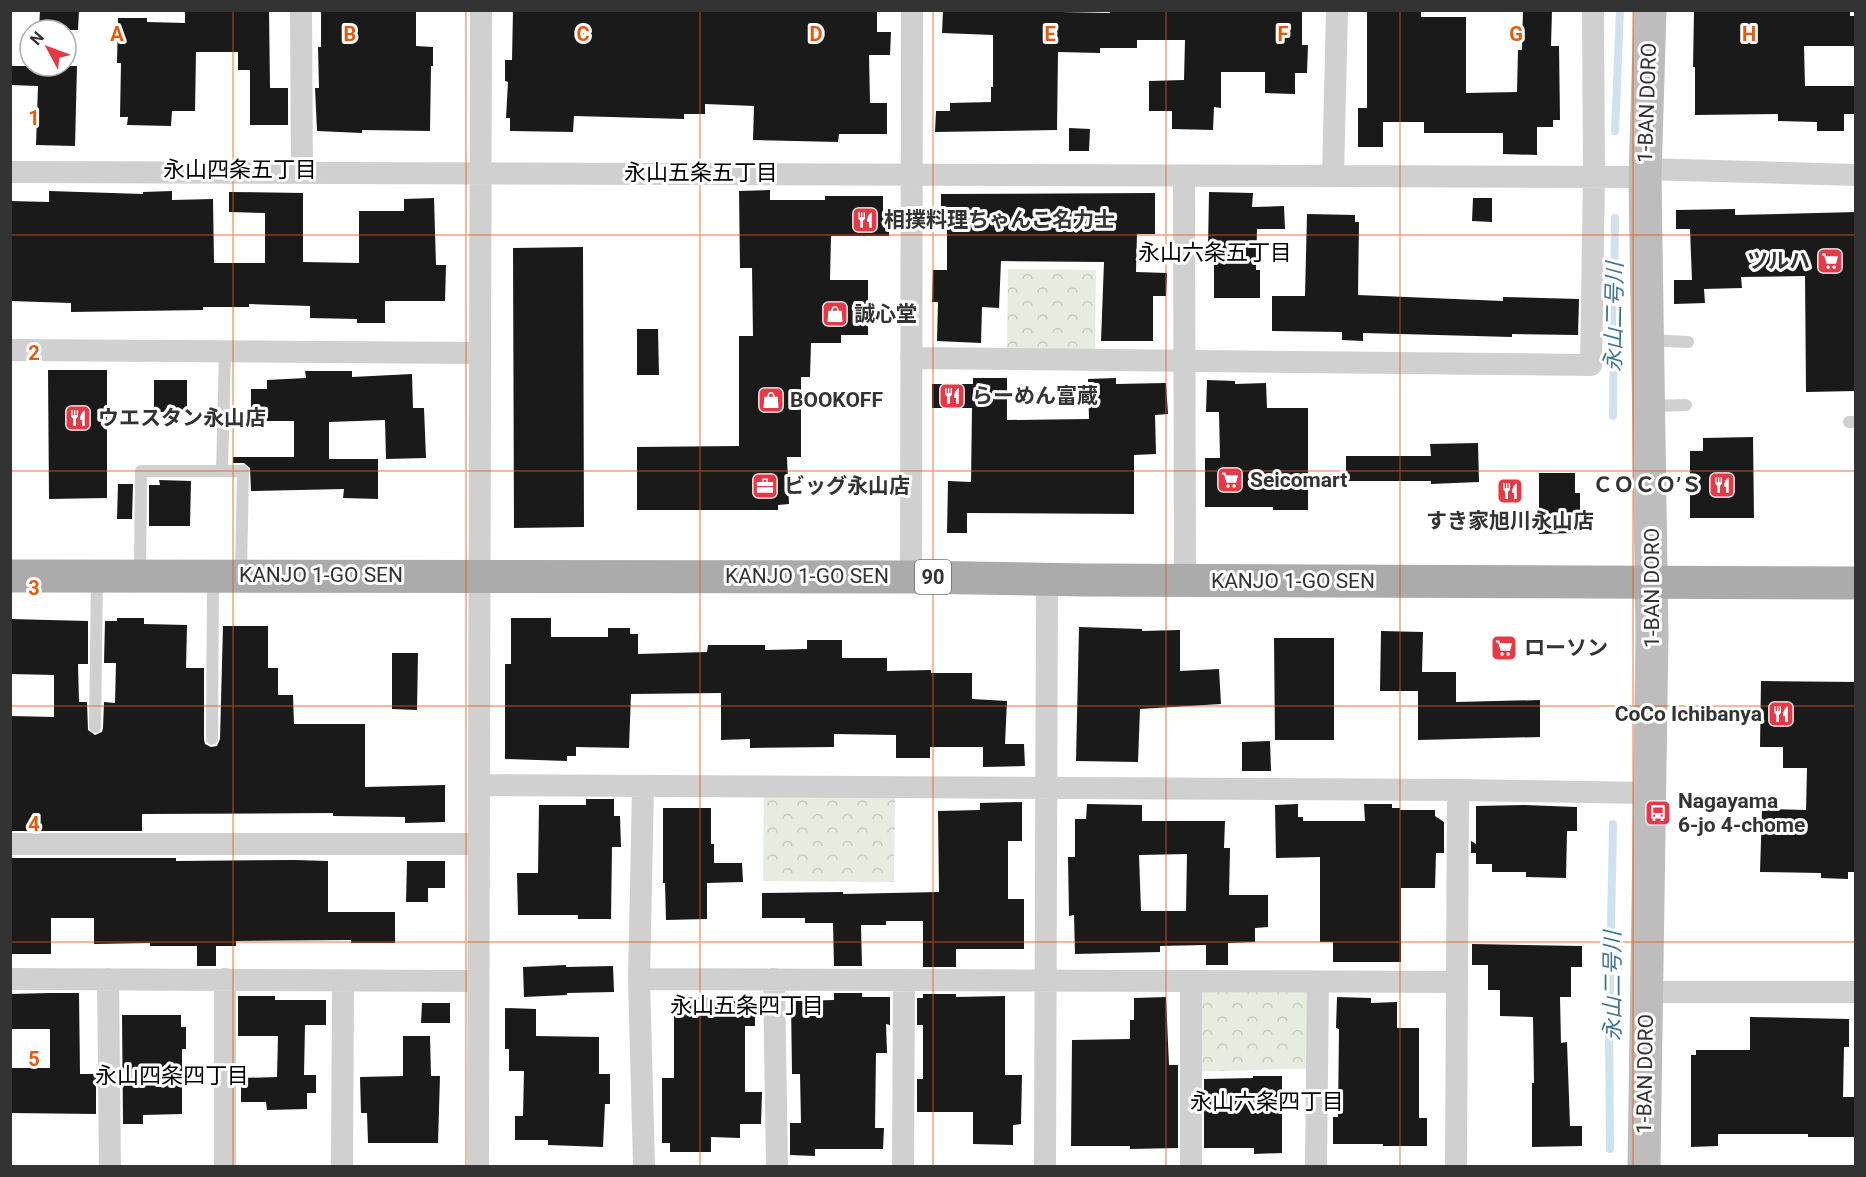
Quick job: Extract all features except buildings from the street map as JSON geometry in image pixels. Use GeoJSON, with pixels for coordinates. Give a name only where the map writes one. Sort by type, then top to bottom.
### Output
{"type":"FeatureCollection","features":[{"type":"Feature","properties":{"kind":"main road","name":"KANJO 1-GO SEN"},"geometry":{"type":"LineString","coordinates":[[10,576],[479,575],[1856,583]]}},
{"type":"Feature","properties":{"kind":"street"},"geometry":{"type":"LineString","coordinates":[[301,10],[302,172]]}},
{"type":"Feature","properties":{"kind":"street"},"geometry":{"type":"LineString","coordinates":[[478,1167],[481,10]]}},
{"type":"Feature","properties":{"kind":"street"},"geometry":{"type":"LineString","coordinates":[[911,577],[912,10]]}},
{"type":"Feature","properties":{"kind":"street"},"geometry":{"type":"LineString","coordinates":[[1334,176],[1336,10]]}},
{"type":"Feature","properties":{"kind":"street"},"geometry":{"type":"LineString","coordinates":[[911,358],[1591,365],[1594,177],[1593,10]]}},
{"type":"Feature","properties":{"kind":"street","name":"1-BAN DORO"},"geometry":{"type":"LineString","coordinates":[[1644,1167],[1652,582],[1645,173],[1650,10]]}},
{"type":"Feature","properties":{"kind":"street"},"geometry":{"type":"LineString","coordinates":[[10,172],[1594,177],[1645,173],[1856,175]]}},
{"type":"Feature","properties":{"kind":"street"},"geometry":{"type":"LineString","coordinates":[[1184,176],[1185,580]]}},
{"type":"Feature","properties":{"kind":"street"},"geometry":{"type":"LineString","coordinates":[[10,350],[480,353]]}},
{"type":"Feature","properties":{"kind":"street"},"geometry":{"type":"LineString","coordinates":[[1045,1167],[1047,579]]}},
{"type":"Feature","properties":{"kind":"street"},"geometry":{"type":"LineString","coordinates":[[479,785],[1649,793]]}},
{"type":"Feature","properties":{"kind":"street"},"geometry":{"type":"LineString","coordinates":[[643,786],[639,979],[644,1167]]}},
{"type":"Feature","properties":{"kind":"street"},"geometry":{"type":"LineString","coordinates":[[1456,1167],[1458,790]]}},
{"type":"Feature","properties":{"kind":"street"},"geometry":{"type":"LineString","coordinates":[[10,844],[479,844]]}},
{"type":"Feature","properties":{"kind":"street"},"geometry":{"type":"LineString","coordinates":[[10,979],[478,981]]}},
{"type":"Feature","properties":{"kind":"street"},"geometry":{"type":"LineString","coordinates":[[108,979],[110,1167]]}},
{"type":"Feature","properties":{"kind":"street"},"geometry":{"type":"LineString","coordinates":[[225,979],[225,1167]]}},
{"type":"Feature","properties":{"kind":"street"},"geometry":{"type":"LineString","coordinates":[[639,979],[1456,982]]}},
{"type":"Feature","properties":{"kind":"street"},"geometry":{"type":"LineString","coordinates":[[774,979],[777,1167]]}},
{"type":"Feature","properties":{"kind":"street"},"geometry":{"type":"LineString","coordinates":[[342,1167],[343,981]]}},
{"type":"Feature","properties":{"kind":"street"},"geometry":{"type":"LineString","coordinates":[[903,1167],[904,981]]}},
{"type":"Feature","properties":{"kind":"street"},"geometry":{"type":"LineString","coordinates":[[1191,982],[1191,1167]]}},
{"type":"Feature","properties":{"kind":"street"},"geometry":{"type":"LineString","coordinates":[[1316,1167],[1318,982]]}},
{"type":"Feature","properties":{"kind":"street"},"geometry":{"type":"LineString","coordinates":[[1646,992],[1856,992]]}},
{"type":"Feature","properties":{"kind":"lane"},"geometry":{"type":"LineString","coordinates":[[1648,340],[1688,342]]}},
{"type":"Feature","properties":{"kind":"lane"},"geometry":{"type":"LineString","coordinates":[[222,471],[225,351]]}},
{"type":"Feature","properties":{"kind":"lane"},"geometry":{"type":"LineString","coordinates":[[1649,406],[1686,405]]}},
{"type":"Feature","properties":{"kind":"lane"},"geometry":{"type":"LineString","coordinates":[[140,576],[141,471],[243,471],[227,575],[212,739]]}},
{"type":"Feature","properties":{"kind":"lane"},"geometry":{"type":"LineString","coordinates":[[95,727],[97,576]]}},
{"type":"Feature","properties":{"kind":"green space"},"geometry":{"type":"Polygon","coordinates":[[[1008,269],[1096,270],[1095,351],[1007,350],[1008,269]]]}},
{"type":"Feature","properties":{"kind":"green space"},"geometry":{"type":"Polygon","coordinates":[[[764,786],[895,787],[894,882],[763,881],[764,786]]]}},
{"type":"Feature","properties":{"kind":"green space"},"geometry":{"type":"Polygon","coordinates":[[[1191,982],[1318,982],[1317,1068],[1191,1072],[1191,982]]]}},
{"type":"Feature","properties":{"kind":"waterway","name":"永山二号川"},"geometry":{"type":"LineString","coordinates":[[1615,131],[1620,10]]}},
{"type":"Feature","properties":{"kind":"waterway","name":"永山二号川"},"geometry":{"type":"LineString","coordinates":[[1613,416],[1615,218]]}},
{"type":"Feature","properties":{"kind":"waterway","name":"永山二号川"},"geometry":{"type":"LineString","coordinates":[[1610,1149],[1609,1031],[1613,824]]}},
{"type":"Feature","properties":{"kind":"place","name":"相撲料理ちゃんこ名力士"},"geometry":{"type":"Point","coordinates":[865,220]}},
{"type":"Feature","properties":{"kind":"place","name":"ツルハ"},"geometry":{"type":"Point","coordinates":[1830,261]}},
{"type":"Feature","properties":{"kind":"place","name":"誠心堂"},"geometry":{"type":"Point","coordinates":[835,314]}},
{"type":"Feature","properties":{"kind":"place","name":"らーめん富蔵"},"geometry":{"type":"Point","coordinates":[952,396]}},
{"type":"Feature","properties":{"kind":"place","name":"BOOKOFF"},"geometry":{"type":"Point","coordinates":[771,400]}},
{"type":"Feature","properties":{"kind":"place","name":"ウエスタン永山店"},"geometry":{"type":"Point","coordinates":[78,418]}},
{"type":"Feature","properties":{"kind":"place","name":"Seicomart"},"geometry":{"type":"Point","coordinates":[1230,480]}},
{"type":"Feature","properties":{"kind":"place","name":"ＣＯＣＯ’Ｓ"},"geometry":{"type":"Point","coordinates":[1722,485]}},
{"type":"Feature","properties":{"kind":"place","name":"ビッグ永山店"},"geometry":{"type":"Point","coordinates":[765,486]}},
{"type":"Feature","properties":{"kind":"place","name":"すき家旭川永山店"},"geometry":{"type":"Point","coordinates":[1510,491]}},
{"type":"Feature","properties":{"kind":"place","name":"ローソン"},"geometry":{"type":"Point","coordinates":[1504,648]}},
{"type":"Feature","properties":{"kind":"place","name":"CoCo Ichibanya"},"geometry":{"type":"Point","coordinates":[1781,714]}},
{"type":"Feature","properties":{"kind":"place","name":"Nagayama 6-jo 4-chome"},"geometry":{"type":"Point","coordinates":[1658,813]}},
{"type":"Feature","properties":{"kind":"district","name":"永山四条五丁目"},"geometry":{"type":"Point","coordinates":[240,169]}},
{"type":"Feature","properties":{"kind":"district","name":"永山五条五丁目"},"geometry":{"type":"Point","coordinates":[701,172]}},
{"type":"Feature","properties":{"kind":"district","name":"永山六条五丁目"},"geometry":{"type":"Point","coordinates":[1215,252]}},
{"type":"Feature","properties":{"kind":"district","name":"永山五条四丁目"},"geometry":{"type":"Point","coordinates":[747,1005]}},
{"type":"Feature","properties":{"kind":"district","name":"永山四条四丁目"},"geometry":{"type":"Point","coordinates":[172,1075]}},
{"type":"Feature","properties":{"kind":"district","name":"永山六条四丁目"},"geometry":{"type":"Point","coordinates":[1267,1101]}}]}
